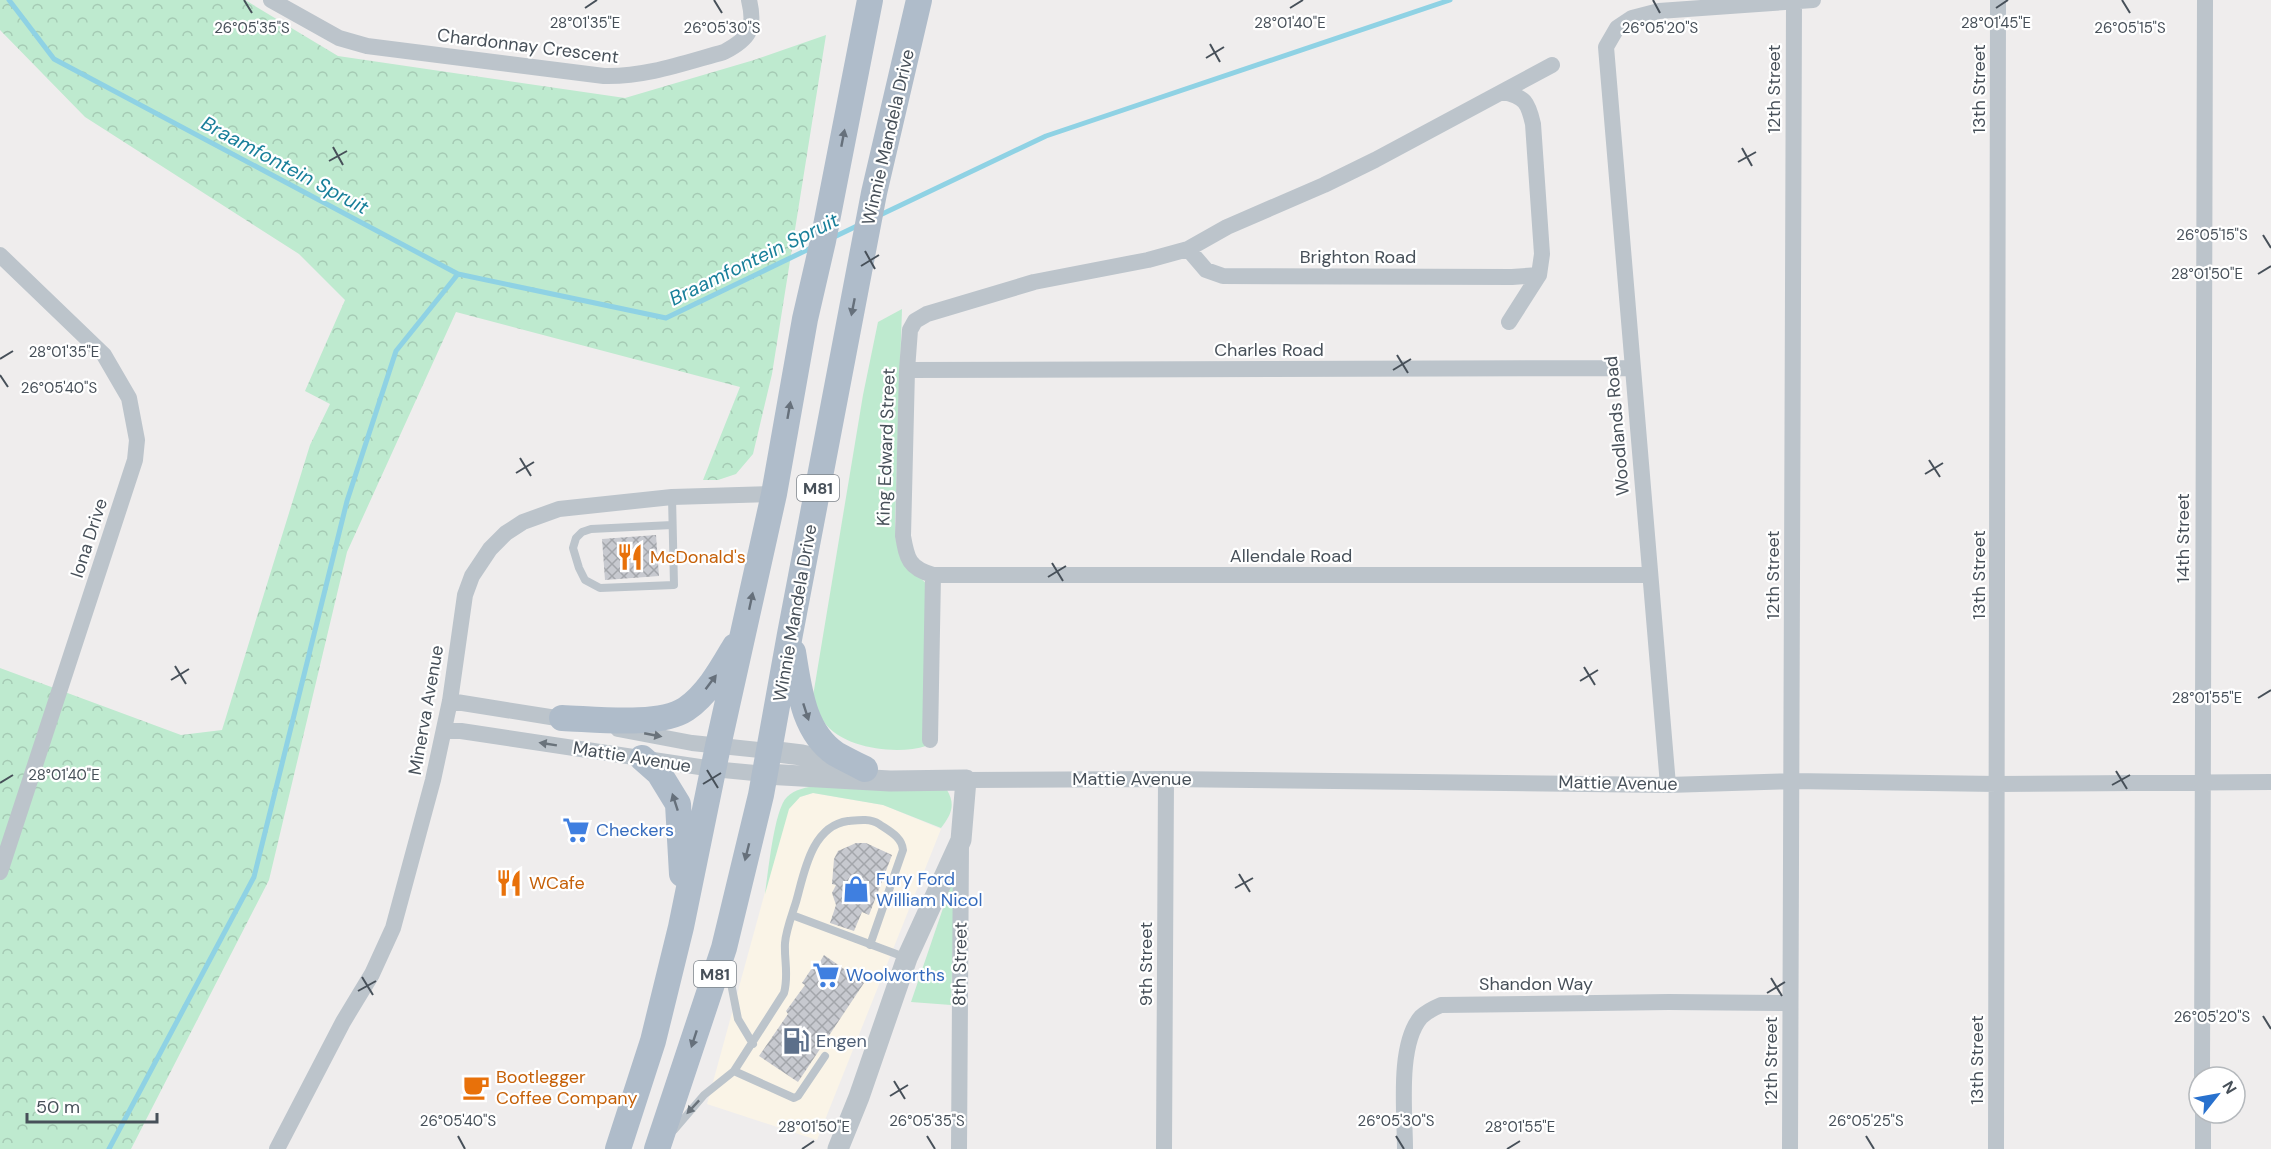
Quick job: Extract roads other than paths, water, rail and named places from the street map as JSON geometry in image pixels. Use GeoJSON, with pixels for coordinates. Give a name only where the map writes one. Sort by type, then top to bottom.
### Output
{"type":"FeatureCollection","features":[{"type":"Feature","properties":{"kind":"main road","name":"M81"},"geometry":{"type":"LineString","coordinates":[[618,1149],[653,1041],[681,927],[715,758],[774,494],[805,319],[833,195],[870,0]]}},
{"type":"Feature","properties":{"kind":"main road","name":"Winnie Mandela Drive"},"geometry":{"type":"LineString","coordinates":[[658,1149],[724,948],[767,763],[885,142],[920,0]]}},
{"type":"Feature","properties":{"kind":"main road"},"geometry":{"type":"LineString","coordinates":[[562,718],[650,720],[679,713],[704,692],[745,630]]}},
{"type":"Feature","properties":{"kind":"main road"},"geometry":{"type":"LineString","coordinates":[[790,634],[803,704],[812,728],[836,753],[865,769]]}},
{"type":"Feature","properties":{"kind":"main road"},"geometry":{"type":"LineString","coordinates":[[642,758],[659,773],[678,804],[683,871],[667,984]]}},
{"type":"Feature","properties":{"kind":"street","name":"Chardonnay Crescent"},"geometry":{"type":"LineString","coordinates":[[271,0],[339,38],[367,46],[621,77],[640,75],[724,52],[735,46],[747,37],[751,27],[751,10],[748,0]]}},
{"type":"Feature","properties":{"kind":"street","name":"Woodlands Road"},"geometry":{"type":"LineString","coordinates":[[1668,785],[1606,47],[1617,28],[1632,18],[1659,11],[1813,0]]}},
{"type":"Feature","properties":{"kind":"street","name":"13th Street"},"geometry":{"type":"LineString","coordinates":[[1996,1149],[1998,0]]}},
{"type":"Feature","properties":{"kind":"street","name":"14th Street"},"geometry":{"type":"LineString","coordinates":[[2202,1065],[2205,0]]}},
{"type":"Feature","properties":{"kind":"street","name":"12th Street"},"geometry":{"type":"LineString","coordinates":[[1791,1149],[1794,2]]}},
{"type":"Feature","properties":{"kind":"street"},"geometry":{"type":"LineString","coordinates":[[1188,249],[1227,227],[1352,171],[1552,65]]}},
{"type":"Feature","properties":{"kind":"street"},"geometry":{"type":"LineString","coordinates":[[1503,92],[1518,96],[1530,110],[1533,124],[1542,254],[1539,275],[1509,322]]}},
{"type":"Feature","properties":{"kind":"street","name":"Brighton Road"},"geometry":{"type":"LineString","coordinates":[[1188,249],[1206,270],[1223,276],[1512,277],[1539,275]]}},
{"type":"Feature","properties":{"kind":"street","name":"King Edward Street"},"geometry":{"type":"LineString","coordinates":[[933,575],[919,571],[910,562],[903,536],[907,370],[911,326],[927,314],[1034,282],[1148,260],[1188,249]]}},
{"type":"Feature","properties":{"kind":"street","name":"Iona Drive"},"geometry":{"type":"LineString","coordinates":[[0,255],[104,355],[129,398],[137,440],[135,460],[0,872]]}},
{"type":"Feature","properties":{"kind":"street","name":"Charles Road"},"geometry":{"type":"LineString","coordinates":[[907,370],[1632,368]]}},
{"type":"Feature","properties":{"kind":"street","name":"Minerva Avenue"},"geometry":{"type":"LineString","coordinates":[[277,1149],[372,974],[393,928],[444,731],[465,595],[472,576],[490,549],[506,533],[523,522],[559,509],[672,497],[774,494]]}},
{"type":"Feature","properties":{"kind":"street"},"geometry":{"type":"LineString","coordinates":[[930,740],[933,575]]}},
{"type":"Feature","properties":{"kind":"street","name":"Allendale Road"},"geometry":{"type":"LineString","coordinates":[[933,575],[1650,575]]}},
{"type":"Feature","properties":{"kind":"street","name":"Mattie Avenue"},"geometry":{"type":"LineString","coordinates":[[450,701],[562,718],[715,758],[767,763],[802,755],[865,769],[966,780]]}},
{"type":"Feature","properties":{"kind":"street","name":"Mattie Avenue"},"geometry":{"type":"LineString","coordinates":[[444,731],[461,731],[642,758],[715,758],[767,763],[890,781],[1166,779],[1668,785],[1792,781],[1997,784],[2271,782]]}},
{"type":"Feature","properties":{"kind":"street","name":"9th Street"},"geometry":{"type":"LineString","coordinates":[[1164,1149],[1166,779]]}},
{"type":"Feature","properties":{"kind":"street","name":"8th Street"},"geometry":{"type":"LineString","coordinates":[[959,1149],[961,840],[966,780]]}},
{"type":"Feature","properties":{"kind":"street"},"geometry":{"type":"LineString","coordinates":[[838,1149],[859,1097],[907,958],[961,840]]}},
{"type":"Feature","properties":{"kind":"street","name":"Shandon Way"},"geometry":{"type":"LineString","coordinates":[[1405,1149],[1405,1077],[1410,1037],[1423,1015],[1441,1005],[1790,1003]]}},
{"type":"Feature","properties":{"kind":"street"},"geometry":{"type":"LineString","coordinates":[[2202,1125],[2203,1149]]}},
{"type":"Feature","properties":{"kind":"lane"},"geometry":{"type":"LineString","coordinates":[[672,497],[674,585],[600,588],[585,580],[573,548],[576,538],[582,532],[591,529],[672,525]]}},
{"type":"Feature","properties":{"kind":"lane"},"geometry":{"type":"LineString","coordinates":[[658,1149],[690,1109],[734,1071],[753,1044],[784,993],[787,980],[785,941],[810,854],[826,832],[843,822],[861,819],[876,822],[900,839],[903,850],[870,945]]}},
{"type":"Feature","properties":{"kind":"lane"},"geometry":{"type":"LineString","coordinates":[[792,915],[907,958]]}},
{"type":"Feature","properties":{"kind":"lane"},"geometry":{"type":"LineString","coordinates":[[724,948],[738,1019],[753,1044]]}},
{"type":"Feature","properties":{"kind":"lane"},"geometry":{"type":"LineString","coordinates":[[734,1071],[794,1098],[798,1096],[825,1056]]}},
{"type":"Feature","properties":{"kind":"waterway","name":"Braamfontein Spruit"},"geometry":{"type":"LineString","coordinates":[[9,0],[54,59],[458,274],[666,318],[813,247]]}},
{"type":"Feature","properties":{"kind":"waterway","name":"Braamfontein Spruit"},"geometry":{"type":"LineString","coordinates":[[878,216],[1046,136],[1450,0]]}},
{"type":"Feature","properties":{"kind":"waterway","name":"Braamfontein Spruit"},"geometry":{"type":"LineString","coordinates":[[832,238],[859,225]]}},
{"type":"Feature","properties":{"kind":"waterway"},"geometry":{"type":"LineString","coordinates":[[109,1149],[254,877],[347,501],[396,351],[458,274]]}},
{"type":"Feature","properties":{"kind":"place","name":"McDonald's"},"geometry":{"type":"Point","coordinates":[630,557]}},
{"type":"Feature","properties":{"kind":"place","name":"Checkers"},"geometry":{"type":"Point","coordinates":[576,830]}},
{"type":"Feature","properties":{"kind":"place","name":"WCafe"},"geometry":{"type":"Point","coordinates":[509,883]}},
{"type":"Feature","properties":{"kind":"place","name":"Fury Ford William Nicol"},"geometry":{"type":"Point","coordinates":[856,889]}},
{"type":"Feature","properties":{"kind":"place","name":"Woolworths"},"geometry":{"type":"Point","coordinates":[826,975]}},
{"type":"Feature","properties":{"kind":"place","name":"Engen"},"geometry":{"type":"Point","coordinates":[796,1041]}},
{"type":"Feature","properties":{"kind":"place","name":"Bootlegger Coffee Company"},"geometry":{"type":"Point","coordinates":[476,1087]}}]}
